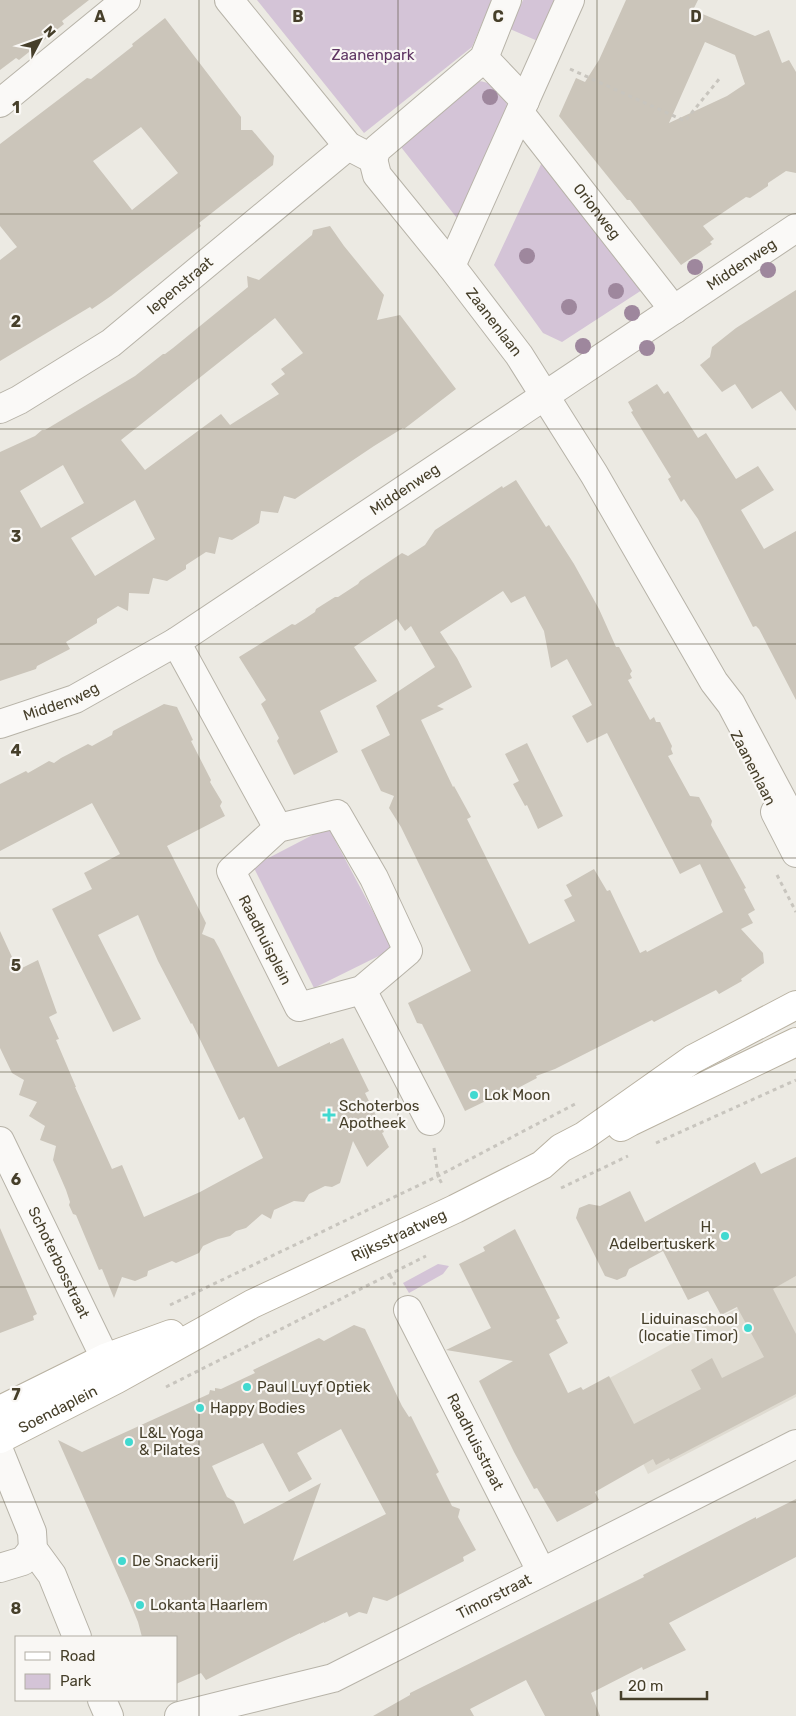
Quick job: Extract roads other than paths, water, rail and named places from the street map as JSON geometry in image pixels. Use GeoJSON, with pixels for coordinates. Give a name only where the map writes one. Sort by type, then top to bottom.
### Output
{"type":"FeatureCollection","features":[{"type":"Feature","properties":{"kind":"main road","name":"Rijksstraatweg"},"geometry":{"type":"LineString","coordinates":[[111,1368],[455,1209],[542,1165],[561,1148],[584,1136],[693,1059],[796,1005]]}},
{"type":"Feature","properties":{"kind":"main road","name":"Rijksstraatweg"},"geometry":{"type":"LineString","coordinates":[[542,1165],[568,1161],[630,1122],[796,1042]]}},
{"type":"Feature","properties":{"kind":"main road","name":"Soendaplein"},"geometry":{"type":"LineString","coordinates":[[0,1410],[111,1368]]}},
{"type":"Feature","properties":{"kind":"main road","name":"Soendaplein"},"geometry":{"type":"LineString","coordinates":[[0,1439],[111,1368]]}},
{"type":"Feature","properties":{"kind":"street"},"geometry":{"type":"LineString","coordinates":[[0,103],[126,0]]}},
{"type":"Feature","properties":{"kind":"street"},"geometry":{"type":"LineString","coordinates":[[229,0],[348,146],[373,159],[377,149],[484,58],[507,0]]}},
{"type":"Feature","properties":{"kind":"street"},"geometry":{"type":"LineString","coordinates":[[451,266],[570,0]]}},
{"type":"Feature","properties":{"kind":"street","name":"Orionweg"},"geometry":{"type":"LineString","coordinates":[[484,58],[523,107],[674,310]]}},
{"type":"Feature","properties":{"kind":"street","name":"Iepenstraat"},"geometry":{"type":"LineString","coordinates":[[0,409],[19,400],[111,343],[348,146]]}},
{"type":"Feature","properties":{"kind":"street","name":"Zaanenlaan"},"geometry":{"type":"LineString","coordinates":[[373,159],[377,174],[519,355],[594,474],[714,682],[731,704],[796,826]]}},
{"type":"Feature","properties":{"kind":"street","name":"Middenweg"},"geometry":{"type":"LineString","coordinates":[[0,724],[75,699],[176,642],[796,228]]}},
{"type":"Feature","properties":{"kind":"street"},"geometry":{"type":"LineString","coordinates":[[176,642],[278,828]]}},
{"type":"Feature","properties":{"kind":"street","name":"Zaanenlaan"},"geometry":{"type":"LineString","coordinates":[[714,682],[722,709],[796,853]]}},
{"type":"Feature","properties":{"kind":"street","name":"Raadhuisplein"},"geometry":{"type":"LineString","coordinates":[[337,814],[374,878],[408,951],[362,990],[299,1008],[231,872],[278,828],[337,814]]}},
{"type":"Feature","properties":{"kind":"street"},"geometry":{"type":"LineString","coordinates":[[362,990],[430,1121]]}},
{"type":"Feature","properties":{"kind":"street","name":"Schoterbosstraat"},"geometry":{"type":"LineString","coordinates":[[0,1141],[111,1368]]}},
{"type":"Feature","properties":{"kind":"street","name":"Raadhuisstraat"},"geometry":{"type":"LineString","coordinates":[[408,1310],[541,1572]]}},
{"type":"Feature","properties":{"kind":"street","name":"Timorstraat"},"geometry":{"type":"LineString","coordinates":[[179,1716],[333,1678],[796,1444]]}},
{"type":"Feature","properties":{"kind":"street"},"geometry":{"type":"LineString","coordinates":[[0,1453],[32,1532],[33,1549],[52,1575],[77,1636]]}},
{"type":"Feature","properties":{"kind":"street"},"geometry":{"type":"LineString","coordinates":[[0,1568],[22,1561],[33,1549]]}},
{"type":"Feature","properties":{"kind":"street"},"geometry":{"type":"LineString","coordinates":[[102,1701],[108,1716]]}},
{"type":"Feature","properties":{"kind":"place","name":"Lok Moon"},"geometry":{"type":"Point","coordinates":[474,1095]}},
{"type":"Feature","properties":{"kind":"place","name":"Schoterbos Apotheek"},"geometry":{"type":"Point","coordinates":[329,1115]}},
{"type":"Feature","properties":{"kind":"place","name":"H. Adelbertuskerk"},"geometry":{"type":"Point","coordinates":[725,1236]}},
{"type":"Feature","properties":{"kind":"place","name":"Liduinaschool (locatie Timor)"},"geometry":{"type":"Point","coordinates":[748,1328]}},
{"type":"Feature","properties":{"kind":"place","name":"Paul Luyf Optiek"},"geometry":{"type":"Point","coordinates":[247,1387]}},
{"type":"Feature","properties":{"kind":"place","name":"Happy Bodies"},"geometry":{"type":"Point","coordinates":[200,1408]}},
{"type":"Feature","properties":{"kind":"place","name":"L&L Yoga & Pilates"},"geometry":{"type":"Point","coordinates":[129,1442]}},
{"type":"Feature","properties":{"kind":"place","name":"De Snackerij"},"geometry":{"type":"Point","coordinates":[122,1561]}},
{"type":"Feature","properties":{"kind":"place","name":"Lokanta Haarlem"},"geometry":{"type":"Point","coordinates":[140,1605]}},
{"type":"Feature","properties":{"kind":"park label","name":"Zaanenpark"},"geometry":{"type":"Point","coordinates":[373,55]}}]}
